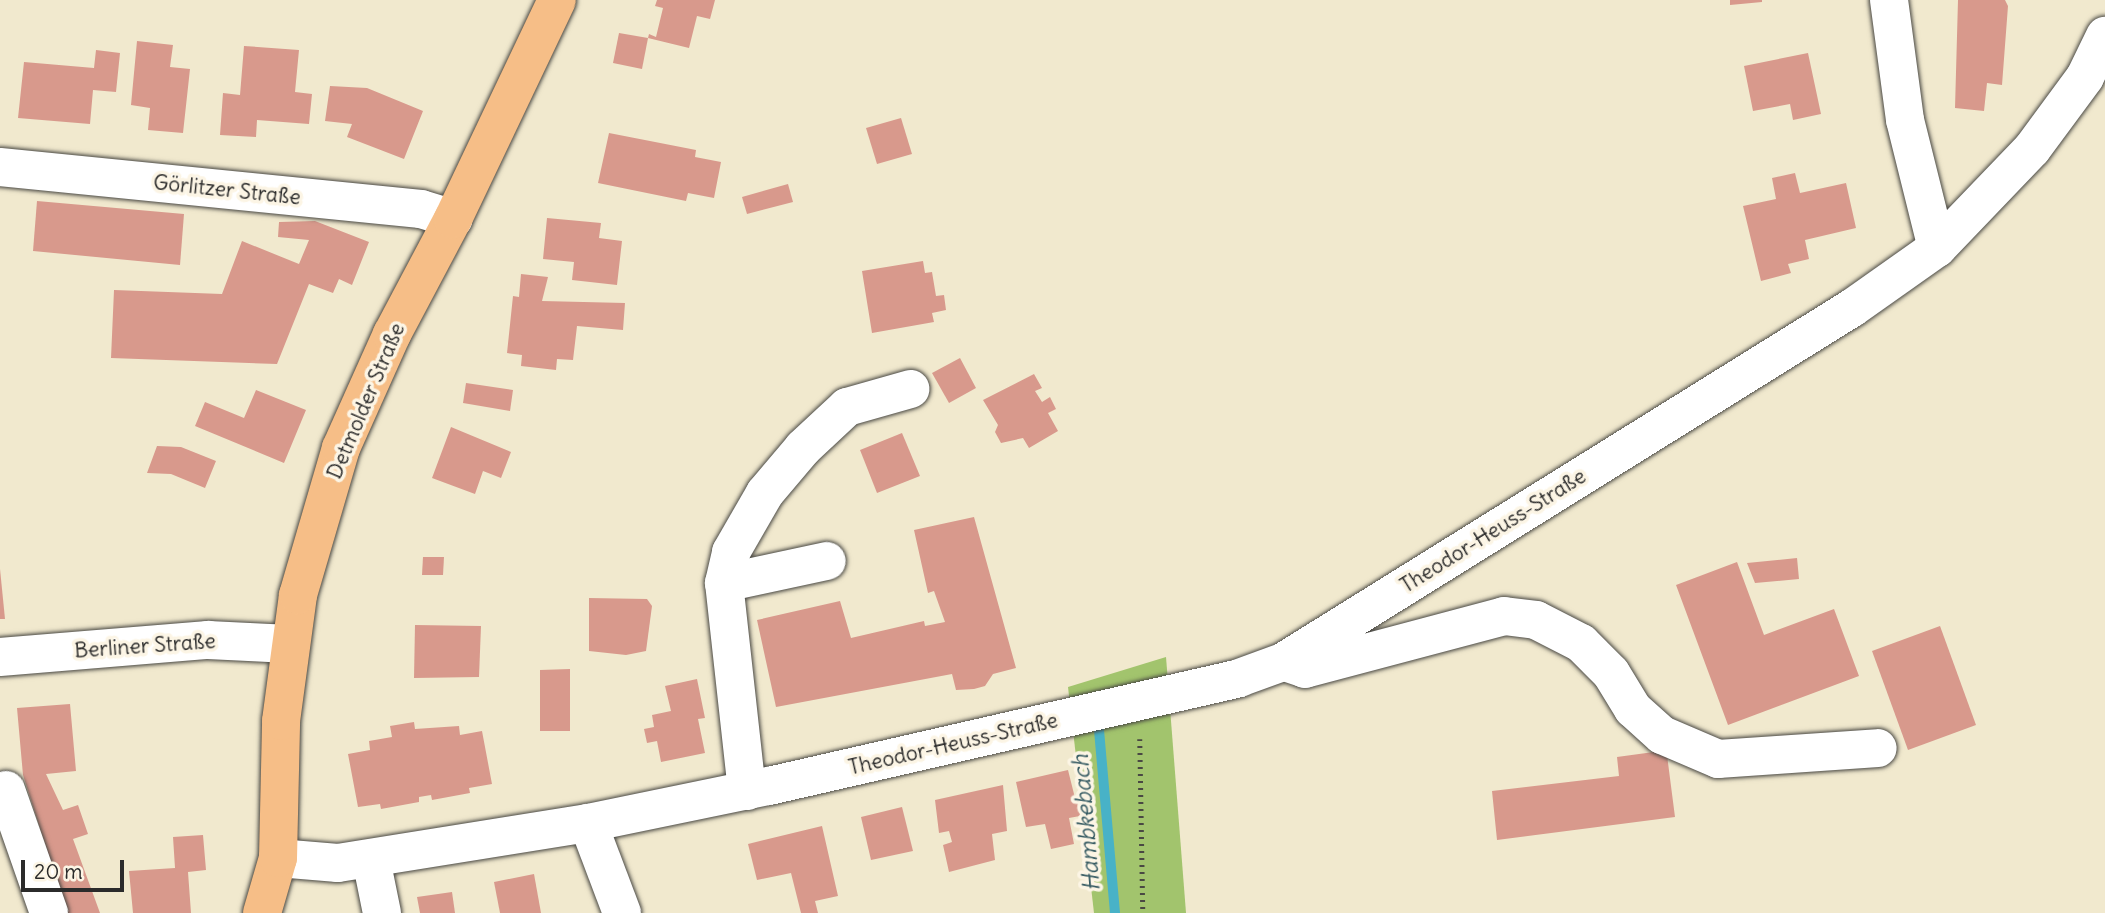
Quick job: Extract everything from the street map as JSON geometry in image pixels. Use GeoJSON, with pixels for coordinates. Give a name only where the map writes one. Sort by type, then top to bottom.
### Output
{"type":"FeatureCollection","features":[{"type":"Feature","properties":{"kind":"main road","name":"Detmolder Straße"},"geometry":{"type":"LineString","coordinates":[[262,913],[278,858],[281,721],[290,644],[310,546],[341,448],[392,334],[453,219],[557,0]]}},
{"type":"Feature","properties":{"kind":"street"},"geometry":{"type":"LineString","coordinates":[[1889,0],[1905,120],[1937,248]]}},
{"type":"Feature","properties":{"kind":"street","name":"Theodor-Heuss-Straße"},"geometry":{"type":"LineString","coordinates":[[278,858],[317,864],[372,859],[588,823],[747,791],[1239,678],[1283,662],[1852,308],[1937,248],[2032,149],[2085,77],[2105,36]]}},
{"type":"Feature","properties":{"kind":"street","name":"Görlitzer Straße"},"geometry":{"type":"LineString","coordinates":[[0,167],[421,209],[453,219]]}},
{"type":"Feature","properties":{"kind":"street"},"geometry":{"type":"LineString","coordinates":[[747,791],[723,583],[731,552],[765,493],[803,447],[847,407],[910,389]]}},
{"type":"Feature","properties":{"kind":"street"},"geometry":{"type":"LineString","coordinates":[[723,583],[827,561]]}},
{"type":"Feature","properties":{"kind":"street"},"geometry":{"type":"LineString","coordinates":[[1283,662],[1305,668],[1472,621],[1504,616],[1536,620],[1581,643],[1611,673],[1633,709],[1662,735],[1717,759],[1878,748]]}},
{"type":"Feature","properties":{"kind":"street","name":"Berliner Straße"},"geometry":{"type":"LineString","coordinates":[[0,657],[208,640],[290,644]]}},
{"type":"Feature","properties":{"kind":"street"},"geometry":{"type":"LineString","coordinates":[[6,790],[49,913]]}},
{"type":"Feature","properties":{"kind":"street"},"geometry":{"type":"LineString","coordinates":[[588,823],[622,913]]}},
{"type":"Feature","properties":{"kind":"street"},"geometry":{"type":"LineString","coordinates":[[372,859],[382,913]]}},
{"type":"Feature","properties":{"kind":"path"},"geometry":{"type":"LineString","coordinates":[[1140,733],[1143,913]]}},
{"type":"Feature","properties":{"kind":"green space"},"geometry":{"type":"Polygon","coordinates":[[[1166,657],[1186,913],[1094,913],[1068,687],[1166,657]]]}},
{"type":"Feature","properties":{"kind":"building"},"geometry":{"type":"Polygon","coordinates":[[[657,0],[715,0],[710,19],[697,16],[689,48],[648,38],[649,34],[656,37],[663,8],[655,6],[657,0]]]}},
{"type":"Feature","properties":{"kind":"building"},"geometry":{"type":"Polygon","coordinates":[[[1730,0],[1762,0],[1762,2],[1730,5],[1730,0]]]}},
{"type":"Feature","properties":{"kind":"building"},"geometry":{"type":"Polygon","coordinates":[[[1958,0],[2005,0],[2008,6],[2002,85],[1987,83],[1984,111],[1955,108],[1958,0]]]}},
{"type":"Feature","properties":{"kind":"building"},"geometry":{"type":"Polygon","coordinates":[[[619,33],[648,38],[642,69],[613,63],[619,33]]]}},
{"type":"Feature","properties":{"kind":"building"},"geometry":{"type":"Polygon","coordinates":[[[137,41],[173,45],[170,67],[190,69],[183,133],[148,130],[150,108],[131,105],[137,41]]]}},
{"type":"Feature","properties":{"kind":"building"},"geometry":{"type":"Polygon","coordinates":[[[244,46],[299,50],[295,92],[312,94],[309,124],[257,120],[256,137],[220,135],[223,93],[240,95],[244,46]]]}},
{"type":"Feature","properties":{"kind":"building"},"geometry":{"type":"Polygon","coordinates":[[[96,50],[120,53],[116,92],[93,90],[90,124],[18,118],[24,62],[94,68],[96,50]]]}},
{"type":"Feature","properties":{"kind":"building"},"geometry":{"type":"Polygon","coordinates":[[[1808,53],[1821,114],[1793,120],[1790,104],[1753,111],[1744,66],[1808,53]]]}},
{"type":"Feature","properties":{"kind":"building"},"geometry":{"type":"Polygon","coordinates":[[[330,86],[367,88],[423,111],[404,159],[347,137],[352,124],[325,121],[330,86]]]}},
{"type":"Feature","properties":{"kind":"building"},"geometry":{"type":"Polygon","coordinates":[[[901,118],[912,154],[877,164],[866,128],[901,118]]]}},
{"type":"Feature","properties":{"kind":"building"},"geometry":{"type":"Polygon","coordinates":[[[609,133],[696,150],[695,157],[721,162],[714,198],[688,193],[686,201],[598,183],[609,133]]]}},
{"type":"Feature","properties":{"kind":"building"},"geometry":{"type":"Polygon","coordinates":[[[1795,173],[1800,193],[1846,183],[1856,228],[1805,240],[1809,259],[1788,264],[1791,273],[1761,281],[1743,206],[1776,199],[1772,178],[1795,173]]]}},
{"type":"Feature","properties":{"kind":"building"},"geometry":{"type":"Polygon","coordinates":[[[788,184],[793,202],[747,214],[742,197],[788,184]]]}},
{"type":"Feature","properties":{"kind":"building"},"geometry":{"type":"Polygon","coordinates":[[[37,201],[184,214],[180,265],[33,251],[37,201]]]}},
{"type":"Feature","properties":{"kind":"building"},"geometry":{"type":"Polygon","coordinates":[[[547,218],[601,223],[599,238],[622,241],[617,285],[572,280],[574,262],[543,259],[547,218]]]}},
{"type":"Feature","properties":{"kind":"building"},"geometry":{"type":"Polygon","coordinates":[[[315,221],[369,242],[352,285],[339,279],[333,293],[309,284],[277,364],[111,358],[114,290],[222,294],[242,241],[299,264],[309,240],[278,237],[279,222],[315,221]]]}},
{"type":"Feature","properties":{"kind":"building"},"geometry":{"type":"Polygon","coordinates":[[[923,261],[925,273],[932,272],[936,296],[944,295],[946,310],[932,313],[934,322],[872,333],[862,271],[923,261]]]}},
{"type":"Feature","properties":{"kind":"building"},"geometry":{"type":"Polygon","coordinates":[[[521,274],[548,277],[542,301],[625,303],[623,330],[577,326],[573,360],[557,359],[556,370],[521,366],[522,355],[507,353],[513,296],[519,297],[521,274]]]}},
{"type":"Feature","properties":{"kind":"building"},"geometry":{"type":"Polygon","coordinates":[[[960,358],[976,388],[949,403],[932,373],[960,358]]]}},
{"type":"Feature","properties":{"kind":"building"},"geometry":{"type":"Polygon","coordinates":[[[1034,374],[1042,388],[1035,391],[1042,402],[1050,397],[1056,409],[1048,413],[1058,431],[1029,448],[1023,438],[1001,443],[995,432],[998,425],[983,400],[1034,374]]]}},
{"type":"Feature","properties":{"kind":"building"},"geometry":{"type":"Polygon","coordinates":[[[466,383],[513,390],[510,411],[463,403],[466,383]]]}},
{"type":"Feature","properties":{"kind":"building"},"geometry":{"type":"Polygon","coordinates":[[[256,390],[306,410],[284,463],[195,426],[205,402],[244,418],[256,390]]]}},
{"type":"Feature","properties":{"kind":"building"},"geometry":{"type":"Polygon","coordinates":[[[451,427],[511,452],[501,478],[483,471],[475,494],[432,478],[451,427]]]}},
{"type":"Feature","properties":{"kind":"building"},"geometry":{"type":"Polygon","coordinates":[[[902,433],[920,476],[877,493],[860,450],[902,433]]]}},
{"type":"Feature","properties":{"kind":"building"},"geometry":{"type":"Polygon","coordinates":[[[157,446],[181,447],[216,461],[205,488],[171,474],[147,473],[157,446]]]}},
{"type":"Feature","properties":{"kind":"building"},"geometry":{"type":"Polygon","coordinates":[[[974,517],[1016,668],[993,674],[985,686],[974,689],[956,690],[952,674],[776,707],[757,620],[840,601],[851,638],[924,621],[925,626],[945,622],[934,591],[928,593],[914,530],[974,517]]]}},
{"type":"Feature","properties":{"kind":"building"},"geometry":{"type":"Polygon","coordinates":[[[423,557],[444,557],[443,575],[422,575],[423,557]]]}},
{"type":"Feature","properties":{"kind":"building"},"geometry":{"type":"Polygon","coordinates":[[[1797,558],[1799,579],[1755,583],[1747,563],[1797,558]]]}},
{"type":"Feature","properties":{"kind":"building"},"geometry":{"type":"Polygon","coordinates":[[[1737,562],[1764,635],[1834,609],[1859,676],[1728,725],[1676,585],[1737,562]]]}},
{"type":"Feature","properties":{"kind":"building"},"geometry":{"type":"Polygon","coordinates":[[[0,569],[5,619],[0,619],[0,569]]]}},
{"type":"Feature","properties":{"kind":"building"},"geometry":{"type":"Polygon","coordinates":[[[589,598],[647,599],[652,606],[646,651],[626,655],[589,651],[589,598]]]}},
{"type":"Feature","properties":{"kind":"building"},"geometry":{"type":"Polygon","coordinates":[[[415,625],[481,626],[479,677],[414,678],[415,625]]]}},
{"type":"Feature","properties":{"kind":"building"},"geometry":{"type":"Polygon","coordinates":[[[1940,626],[1976,725],[1908,750],[1872,651],[1940,626]]]}},
{"type":"Feature","properties":{"kind":"building"},"geometry":{"type":"Polygon","coordinates":[[[570,669],[570,731],[540,731],[540,670],[570,669]]]}},
{"type":"Feature","properties":{"kind":"building"},"geometry":{"type":"Polygon","coordinates":[[[697,679],[705,718],[698,719],[705,753],[661,762],[657,741],[647,743],[644,729],[654,727],[652,715],[671,711],[665,686],[697,679]]]}},
{"type":"Feature","properties":{"kind":"building"},"geometry":{"type":"Polygon","coordinates":[[[70,704],[76,771],[46,774],[63,810],[78,805],[88,834],[73,839],[100,913],[67,913],[23,775],[17,708],[70,704]]]}},
{"type":"Feature","properties":{"kind":"building"},"geometry":{"type":"Polygon","coordinates":[[[414,722],[415,729],[459,726],[460,735],[482,731],[492,784],[469,788],[470,793],[432,800],[431,795],[419,797],[419,802],[381,809],[380,804],[358,807],[348,754],[370,750],[369,741],[392,737],[390,726],[414,722]]]}},
{"type":"Feature","properties":{"kind":"building"},"geometry":{"type":"Polygon","coordinates":[[[1661,751],[1667,755],[1675,817],[1497,840],[1492,791],[1619,776],[1617,757],[1661,751]]]}},
{"type":"Feature","properties":{"kind":"building"},"geometry":{"type":"Polygon","coordinates":[[[1068,770],[1075,798],[1090,796],[1091,814],[1069,818],[1074,844],[1051,849],[1045,824],[1026,827],[1016,782],[1068,770]]]}},
{"type":"Feature","properties":{"kind":"building"},"geometry":{"type":"Polygon","coordinates":[[[1003,785],[1007,831],[992,834],[995,860],[949,872],[943,845],[952,842],[949,831],[939,833],[935,800],[1003,785]]]}},
{"type":"Feature","properties":{"kind":"building"},"geometry":{"type":"Polygon","coordinates":[[[902,807],[913,851],[871,860],[861,817],[902,807]]]}},
{"type":"Feature","properties":{"kind":"building"},"geometry":{"type":"Polygon","coordinates":[[[822,826],[838,896],[815,901],[818,913],[801,913],[791,873],[757,880],[748,844],[822,826]]]}},
{"type":"Feature","properties":{"kind":"building"},"geometry":{"type":"Polygon","coordinates":[[[203,835],[206,870],[188,872],[191,913],[133,913],[129,871],[175,868],[173,837],[203,835]]]}},
{"type":"Feature","properties":{"kind":"building"},"geometry":{"type":"Polygon","coordinates":[[[534,874],[541,913],[500,913],[494,882],[534,874]]]}},
{"type":"Feature","properties":{"kind":"building"},"geometry":{"type":"Polygon","coordinates":[[[452,892],[455,913],[420,913],[417,897],[452,892]]]}},
{"type":"Feature","properties":{"kind":"waterway","name":"Hambkebach"},"geometry":{"type":"LineString","coordinates":[[1099,730],[1115,913]]}}]}
